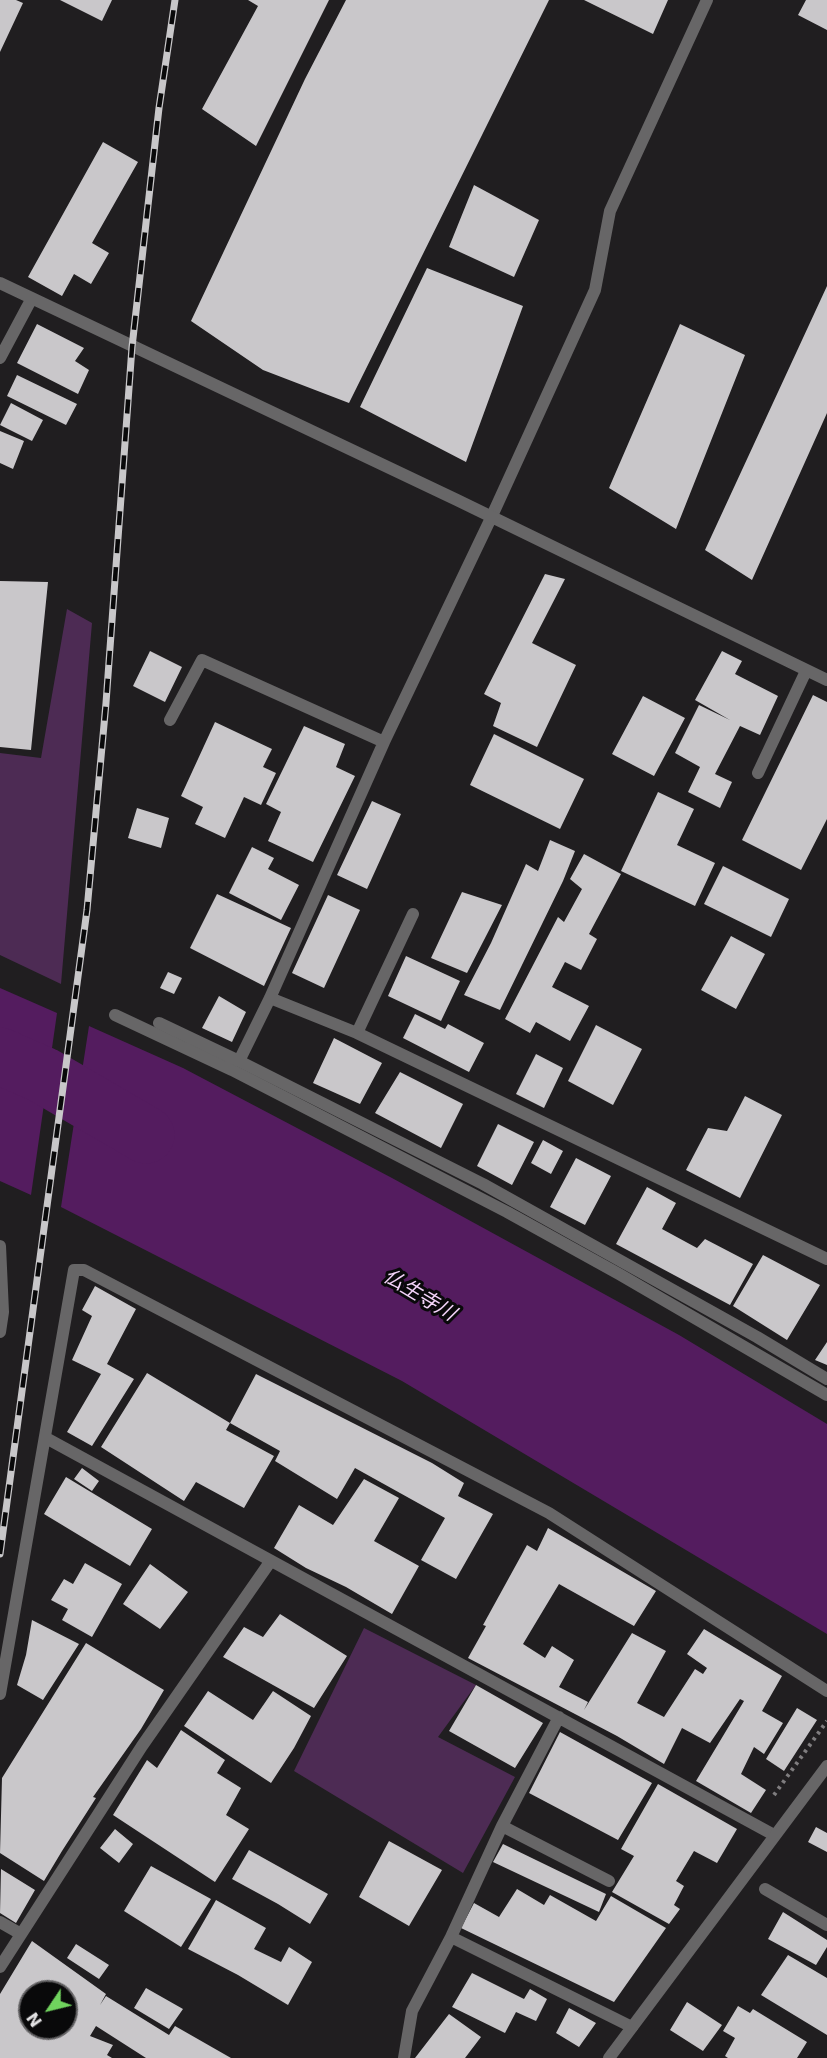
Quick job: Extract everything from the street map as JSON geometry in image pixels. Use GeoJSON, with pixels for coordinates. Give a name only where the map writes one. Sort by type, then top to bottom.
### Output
{"type":"FeatureCollection","features":[{"type":"Feature","properties":{"kind":"street"},"geometry":{"type":"LineString","coordinates":[[239,1061],[270,998],[384,742],[596,290],[610,211],[707,0]]}},
{"type":"Feature","properties":{"kind":"street"},"geometry":{"type":"LineString","coordinates":[[0,283],[827,680]]}},
{"type":"Feature","properties":{"kind":"street"},"geometry":{"type":"LineString","coordinates":[[0,358],[32,298]]}},
{"type":"Feature","properties":{"kind":"street"},"geometry":{"type":"LineString","coordinates":[[170,720],[202,660],[384,742]]}},
{"type":"Feature","properties":{"kind":"street"},"geometry":{"type":"LineString","coordinates":[[758,773],[806,670]]}},
{"type":"Feature","properties":{"kind":"street"},"geometry":{"type":"LineString","coordinates":[[357,1033],[413,914]]}},
{"type":"Feature","properties":{"kind":"street"},"geometry":{"type":"LineString","coordinates":[[270,998],[357,1033],[827,1258]]}},
{"type":"Feature","properties":{"kind":"street"},"geometry":{"type":"LineString","coordinates":[[115,1015],[232,1070],[507,1212],[827,1395]]}},
{"type":"Feature","properties":{"kind":"street"},"geometry":{"type":"LineString","coordinates":[[159,1023],[483,1184],[747,1331],[827,1379]]}},
{"type":"Feature","properties":{"kind":"street"},"geometry":{"type":"LineString","coordinates":[[0,1246],[3,1312],[0,1332]]}},
{"type":"Feature","properties":{"kind":"street"},"geometry":{"type":"LineString","coordinates":[[0,1694],[74,1270],[84,1269],[549,1513],[827,1691]]}},
{"type":"Feature","properties":{"kind":"street"},"geometry":{"type":"LineString","coordinates":[[46,1438],[774,1835]]}},
{"type":"Feature","properties":{"kind":"street"},"geometry":{"type":"LineString","coordinates":[[2,1961],[142,1746],[270,1562]]}},
{"type":"Feature","properties":{"kind":"street"},"geometry":{"type":"LineString","coordinates":[[404,2058],[412,2011],[451,1937],[502,1826],[559,1717]]}},
{"type":"Feature","properties":{"kind":"street"},"geometry":{"type":"LineString","coordinates":[[609,2058],[827,1766]]}},
{"type":"Feature","properties":{"kind":"street"},"geometry":{"type":"LineString","coordinates":[[502,1826],[609,1881]]}},
{"type":"Feature","properties":{"kind":"street"},"geometry":{"type":"LineString","coordinates":[[765,1889],[827,1925]]}},
{"type":"Feature","properties":{"kind":"street"},"geometry":{"type":"LineString","coordinates":[[0,1922],[21,1934]]}},
{"type":"Feature","properties":{"kind":"street"},"geometry":{"type":"LineString","coordinates":[[451,1937],[632,2027]]}},
{"type":"Feature","properties":{"kind":"shaded area"},"geometry":{"type":"Polygon","coordinates":[[[67,609],[92,623],[61,984],[0,955],[0,753],[41,758],[67,609]]]}},
{"type":"Feature","properties":{"kind":"shaded area"},"geometry":{"type":"Polygon","coordinates":[[[364,1628],[476,1685],[438,1737],[515,1777],[463,1873],[294,1771],[364,1628]]]}},
{"type":"Feature","properties":{"kind":"water"},"geometry":{"type":"Polygon","coordinates":[[[0,988],[57,1013],[31,1195],[0,1181],[0,988]]]}},
{"type":"Feature","properties":{"kind":"water"},"geometry":{"type":"Polygon","coordinates":[[[89,1026],[183,1068],[392,1178],[679,1335],[827,1424],[827,1634],[402,1381],[61,1207],[89,1026]]]}},
{"type":"Feature","properties":{"kind":"building"},"geometry":{"type":"Polygon","coordinates":[[[0,0],[16,0],[23,3],[0,52],[0,0]]]}},
{"type":"Feature","properties":{"kind":"building"},"geometry":{"type":"Polygon","coordinates":[[[60,0],[112,0],[102,21],[60,0]]]}},
{"type":"Feature","properties":{"kind":"building"},"geometry":{"type":"Polygon","coordinates":[[[248,0],[329,0],[256,146],[202,109],[258,6],[248,0]]]}},
{"type":"Feature","properties":{"kind":"building"},"geometry":{"type":"Polygon","coordinates":[[[346,0],[549,0],[349,403],[263,370],[191,321],[305,79],[346,0]]]}},
{"type":"Feature","properties":{"kind":"building"},"geometry":{"type":"Polygon","coordinates":[[[584,0],[668,0],[653,34],[584,0]]]}},
{"type":"Feature","properties":{"kind":"building"},"geometry":{"type":"Polygon","coordinates":[[[806,0],[827,0],[827,30],[798,15],[806,0]]]}},
{"type":"Feature","properties":{"kind":"building"},"geometry":{"type":"Polygon","coordinates":[[[103,142],[138,162],[92,243],[109,253],[91,284],[74,274],[62,296],[28,277],[103,142]]]}},
{"type":"Feature","properties":{"kind":"building"},"geometry":{"type":"Polygon","coordinates":[[[474,185],[539,220],[514,277],[449,247],[474,185]]]}},
{"type":"Feature","properties":{"kind":"building"},"geometry":{"type":"Polygon","coordinates":[[[427,268],[523,306],[466,462],[360,407],[427,268]]]}},
{"type":"Feature","properties":{"kind":"building"},"geometry":{"type":"Polygon","coordinates":[[[827,286],[827,413],[752,580],[705,550],[827,286]]]}},
{"type":"Feature","properties":{"kind":"building"},"geometry":{"type":"Polygon","coordinates":[[[37,324],[84,348],[75,361],[89,370],[78,394],[17,363],[37,324]]]}},
{"type":"Feature","properties":{"kind":"building"},"geometry":{"type":"Polygon","coordinates":[[[680,324],[745,355],[676,529],[609,488],[680,324]]]}},
{"type":"Feature","properties":{"kind":"building"},"geometry":{"type":"Polygon","coordinates":[[[17,375],[77,404],[66,425],[7,396],[17,375]]]}},
{"type":"Feature","properties":{"kind":"building"},"geometry":{"type":"Polygon","coordinates":[[[11,403],[43,420],[32,441],[0,425],[11,403]]]}},
{"type":"Feature","properties":{"kind":"building"},"geometry":{"type":"Polygon","coordinates":[[[0,431],[24,441],[13,469],[0,463],[0,431]]]}},
{"type":"Feature","properties":{"kind":"building"},"geometry":{"type":"Polygon","coordinates":[[[545,574],[565,579],[532,643],[576,665],[537,747],[493,726],[501,703],[484,694],[545,574]]]}},
{"type":"Feature","properties":{"kind":"building"},"geometry":{"type":"Polygon","coordinates":[[[0,581],[48,582],[31,750],[0,747],[0,581]]]}},
{"type":"Feature","properties":{"kind":"building"},"geometry":{"type":"Polygon","coordinates":[[[150,651],[182,667],[165,702],[133,686],[150,651]]]}},
{"type":"Feature","properties":{"kind":"building"},"geometry":{"type":"Polygon","coordinates":[[[722,651],[742,661],[735,674],[778,696],[760,735],[740,726],[715,774],[732,782],[720,808],[688,792],[700,767],[675,753],[699,705],[730,720],[695,700],[722,651]]]}},
{"type":"Feature","properties":{"kind":"building"},"geometry":{"type":"Polygon","coordinates":[[[813,695],[827,702],[827,819],[801,870],[742,840],[813,695]]]}},
{"type":"Feature","properties":{"kind":"building"},"geometry":{"type":"Polygon","coordinates":[[[643,696],[685,718],[654,776],[612,754],[643,696]]]}},
{"type":"Feature","properties":{"kind":"building"},"geometry":{"type":"Polygon","coordinates":[[[215,722],[272,749],[263,767],[276,773],[261,805],[244,797],[225,838],[195,824],[203,807],[181,796],[215,722]]]}},
{"type":"Feature","properties":{"kind":"building"},"geometry":{"type":"Polygon","coordinates":[[[304,726],[345,744],[336,767],[355,776],[313,862],[268,841],[281,812],[266,804],[304,726]]]}},
{"type":"Feature","properties":{"kind":"building"},"geometry":{"type":"Polygon","coordinates":[[[494,734],[584,779],[560,829],[470,785],[494,734]]]}},
{"type":"Feature","properties":{"kind":"building"},"geometry":{"type":"Polygon","coordinates":[[[658,792],[694,809],[677,845],[715,863],[695,906],[621,871],[658,792]]]}},
{"type":"Feature","properties":{"kind":"building"},"geometry":{"type":"Polygon","coordinates":[[[372,801],[401,814],[367,889],[337,875],[372,801]]]}},
{"type":"Feature","properties":{"kind":"building"},"geometry":{"type":"Polygon","coordinates":[[[137,808],[169,818],[161,848],[128,838],[137,808]]]}},
{"type":"Feature","properties":{"kind":"building"},"geometry":{"type":"Polygon","coordinates":[[[550,840],[575,851],[563,881],[500,1010],[464,995],[491,943],[526,864],[538,871],[550,840]]]}},
{"type":"Feature","properties":{"kind":"building"},"geometry":{"type":"Polygon","coordinates":[[[252,847],[274,858],[268,869],[299,885],[281,920],[229,893],[252,847]]]}},
{"type":"Feature","properties":{"kind":"building"},"geometry":{"type":"Polygon","coordinates":[[[584,854],[621,874],[589,934],[597,939],[581,970],[565,962],[552,987],[589,1006],[570,1041],[536,1022],[530,1033],[505,1019],[558,917],[564,922],[582,889],[570,879],[584,854]]]}},
{"type":"Feature","properties":{"kind":"building"},"geometry":{"type":"Polygon","coordinates":[[[723,866],[789,899],[771,937],[704,904],[723,866]]]}},
{"type":"Feature","properties":{"kind":"building"},"geometry":{"type":"Polygon","coordinates":[[[462,892],[502,905],[467,973],[431,958],[462,892]]]}},
{"type":"Feature","properties":{"kind":"building"},"geometry":{"type":"Polygon","coordinates":[[[217,894],[291,928],[264,986],[190,948],[217,894]]]}},
{"type":"Feature","properties":{"kind":"building"},"geometry":{"type":"Polygon","coordinates":[[[328,895],[360,910],[324,988],[292,973],[328,895]]]}},
{"type":"Feature","properties":{"kind":"building"},"geometry":{"type":"Polygon","coordinates":[[[731,936],[765,954],[736,1009],[701,990],[731,936]]]}},
{"type":"Feature","properties":{"kind":"building"},"geometry":{"type":"Polygon","coordinates":[[[406,956],[460,981],[441,1021],[388,996],[406,956]]]}},
{"type":"Feature","properties":{"kind":"building"},"geometry":{"type":"Polygon","coordinates":[[[168,972],[182,978],[174,994],[160,988],[168,972]]]}},
{"type":"Feature","properties":{"kind":"building"},"geometry":{"type":"Polygon","coordinates":[[[219,996],[246,1012],[232,1042],[202,1028],[219,996]]]}},
{"type":"Feature","properties":{"kind":"building"},"geometry":{"type":"Polygon","coordinates":[[[415,1014],[445,1029],[448,1024],[484,1043],[469,1072],[403,1038],[415,1014]]]}},
{"type":"Feature","properties":{"kind":"building"},"geometry":{"type":"Polygon","coordinates":[[[596,1025],[642,1049],[613,1105],[568,1081],[596,1025]]]}},
{"type":"Feature","properties":{"kind":"building"},"geometry":{"type":"Polygon","coordinates":[[[334,1038],[382,1063],[360,1104],[313,1083],[334,1038]]]}},
{"type":"Feature","properties":{"kind":"building"},"geometry":{"type":"Polygon","coordinates":[[[536,1054],[563,1068],[544,1108],[516,1094],[536,1054]]]}},
{"type":"Feature","properties":{"kind":"building"},"geometry":{"type":"Polygon","coordinates":[[[400,1072],[463,1104],[441,1148],[375,1113],[400,1072]]]}},
{"type":"Feature","properties":{"kind":"building"},"geometry":{"type":"Polygon","coordinates":[[[745,1096],[782,1115],[740,1198],[686,1170],[708,1128],[727,1131],[745,1096]]]}},
{"type":"Feature","properties":{"kind":"building"},"geometry":{"type":"Polygon","coordinates":[[[498,1124],[534,1142],[512,1185],[477,1166],[498,1124]]]}},
{"type":"Feature","properties":{"kind":"building"},"geometry":{"type":"Polygon","coordinates":[[[543,1140],[563,1151],[551,1174],[531,1163],[543,1140]]]}},
{"type":"Feature","properties":{"kind":"building"},"geometry":{"type":"Polygon","coordinates":[[[576,1158],[611,1176],[585,1225],[550,1207],[576,1158]]]}},
{"type":"Feature","properties":{"kind":"building"},"geometry":{"type":"Polygon","coordinates":[[[647,1187],[676,1203],[662,1229],[697,1248],[705,1239],[753,1264],[730,1305],[616,1244],[647,1187]]]}},
{"type":"Feature","properties":{"kind":"building"},"geometry":{"type":"Polygon","coordinates":[[[763,1255],[820,1285],[787,1340],[733,1306],[763,1255]]]}},
{"type":"Feature","properties":{"kind":"building"},"geometry":{"type":"Polygon","coordinates":[[[95,1286],[136,1309],[107,1364],[134,1379],[92,1446],[67,1432],[101,1374],[72,1360],[92,1316],[82,1310],[95,1286]]]}},
{"type":"Feature","properties":{"kind":"building"},"geometry":{"type":"Polygon","coordinates":[[[827,1342],[827,1365],[815,1360],[827,1342]]]}},
{"type":"Feature","properties":{"kind":"building"},"geometry":{"type":"Polygon","coordinates":[[[147,1373],[230,1423],[226,1430],[274,1456],[244,1508],[196,1482],[184,1501],[101,1447],[147,1373]]]}},
{"type":"Feature","properties":{"kind":"building"},"geometry":{"type":"Polygon","coordinates":[[[256,1374],[432,1463],[464,1483],[458,1496],[493,1514],[456,1579],[421,1560],[445,1518],[355,1468],[337,1499],[275,1461],[280,1451],[230,1423],[256,1374]]]}},
{"type":"Feature","properties":{"kind":"building"},"geometry":{"type":"Polygon","coordinates":[[[82,1468],[99,1481],[92,1491],[74,1479],[82,1468]]]}},
{"type":"Feature","properties":{"kind":"building"},"geometry":{"type":"Polygon","coordinates":[[[66,1477],[152,1529],[130,1566],[44,1514],[66,1477]]]}},
{"type":"Feature","properties":{"kind":"building"},"geometry":{"type":"Polygon","coordinates":[[[364,1479],[399,1498],[374,1541],[419,1566],[392,1614],[346,1587],[306,1568],[274,1548],[299,1505],[333,1525],[364,1479]]]}},
{"type":"Feature","properties":{"kind":"building"},"geometry":{"type":"Polygon","coordinates":[[[548,1528],[656,1591],[634,1626],[559,1584],[523,1644],[545,1658],[552,1646],[574,1660],[559,1687],[588,1702],[584,1710],[632,1633],[666,1651],[637,1703],[664,1717],[695,1669],[703,1674],[707,1668],[687,1654],[704,1629],[782,1676],[762,1711],[783,1723],[764,1754],[754,1747],[741,1774],[766,1790],[751,1813],[696,1781],[744,1701],[740,1699],[710,1743],[682,1728],[664,1764],[617,1736],[468,1658],[486,1626],[483,1625],[527,1545],[537,1551],[548,1528]]]}},
{"type":"Feature","properties":{"kind":"building"},"geometry":{"type":"Polygon","coordinates":[[[85,1563],[122,1584],[92,1637],[62,1620],[68,1609],[51,1600],[64,1579],[73,1584],[85,1563]]]}},
{"type":"Feature","properties":{"kind":"building"},"geometry":{"type":"Polygon","coordinates":[[[150,1564],[188,1592],[160,1629],[123,1604],[150,1564]]]}},
{"type":"Feature","properties":{"kind":"building"},"geometry":{"type":"Polygon","coordinates":[[[280,1614],[347,1656],[314,1708],[223,1657],[244,1627],[263,1637],[280,1614]]]}},
{"type":"Feature","properties":{"kind":"building"},"geometry":{"type":"Polygon","coordinates":[[[32,1620],[79,1644],[43,1700],[17,1685],[26,1655],[32,1620]]]}},
{"type":"Feature","properties":{"kind":"building"},"geometry":{"type":"Polygon","coordinates":[[[86,1643],[164,1690],[141,1729],[93,1797],[96,1798],[44,1881],[0,1853],[2,1778],[86,1643]]]}},
{"type":"Feature","properties":{"kind":"building"},"geometry":{"type":"Polygon","coordinates":[[[476,1685],[543,1723],[515,1768],[449,1731],[476,1685]]]}},
{"type":"Feature","properties":{"kind":"building"},"geometry":{"type":"Polygon","coordinates":[[[208,1691],[253,1720],[273,1691],[311,1716],[294,1748],[271,1783],[184,1726],[208,1691]]]}},
{"type":"Feature","properties":{"kind":"building"},"geometry":{"type":"Polygon","coordinates":[[[797,1708],[817,1720],[784,1771],[766,1759],[797,1708]]]}},
{"type":"Feature","properties":{"kind":"building"},"geometry":{"type":"Polygon","coordinates":[[[181,1730],[225,1760],[217,1773],[241,1788],[226,1815],[249,1829],[215,1882],[113,1815],[147,1760],[157,1768],[181,1730]]]}},
{"type":"Feature","properties":{"kind":"building"},"geometry":{"type":"Polygon","coordinates":[[[560,1732],[652,1783],[618,1840],[529,1793],[560,1732]]]}},
{"type":"Feature","properties":{"kind":"building"},"geometry":{"type":"Polygon","coordinates":[[[658,1784],[737,1829],[717,1863],[694,1851],[676,1881],[684,1886],[674,1905],[680,1909],[669,1924],[612,1892],[634,1856],[621,1849],[658,1784]]]}},
{"type":"Feature","properties":{"kind":"building"},"geometry":{"type":"Polygon","coordinates":[[[816,1827],[827,1833],[827,1852],[808,1842],[816,1827]]]}},
{"type":"Feature","properties":{"kind":"building"},"geometry":{"type":"Polygon","coordinates":[[[115,1829],[133,1844],[119,1863],[100,1848],[115,1829]]]}},
{"type":"Feature","properties":{"kind":"building"},"geometry":{"type":"Polygon","coordinates":[[[389,1841],[442,1870],[409,1926],[359,1897],[389,1841]]]}},
{"type":"Feature","properties":{"kind":"building"},"geometry":{"type":"Polygon","coordinates":[[[503,1844],[606,1894],[599,1912],[493,1862],[503,1844]]]}},
{"type":"Feature","properties":{"kind":"building"},"geometry":{"type":"Polygon","coordinates":[[[249,1850],[328,1894],[310,1924],[232,1879],[249,1850]]]}},
{"type":"Feature","properties":{"kind":"building"},"geometry":{"type":"Polygon","coordinates":[[[151,1866],[211,1899],[181,1947],[124,1911],[151,1866]]]}},
{"type":"Feature","properties":{"kind":"building"},"geometry":{"type":"Polygon","coordinates":[[[1,1869],[35,1890],[16,1923],[0,1913],[1,1869]]]}},
{"type":"Feature","properties":{"kind":"building"},"geometry":{"type":"Polygon","coordinates":[[[517,1889],[544,1905],[550,1895],[596,1921],[611,1896],[666,1928],[614,2002],[461,1928],[474,1903],[499,1917],[517,1889]]]}},
{"type":"Feature","properties":{"kind":"building"},"geometry":{"type":"Polygon","coordinates":[[[216,1900],[266,1928],[254,1949],[281,1962],[289,1947],[312,1962],[288,2005],[188,1949],[216,1900]]]}},
{"type":"Feature","properties":{"kind":"building"},"geometry":{"type":"Polygon","coordinates":[[[783,1912],[827,1940],[827,1947],[816,1965],[768,1939],[783,1912]]]}},
{"type":"Feature","properties":{"kind":"building"},"geometry":{"type":"Polygon","coordinates":[[[32,1941],[106,1994],[100,2005],[106,1996],[169,2035],[175,2026],[231,2058],[146,2058],[96,2026],[90,2036],[113,2045],[107,2055],[112,2058],[0,2058],[0,1994],[32,1941]]]}},
{"type":"Feature","properties":{"kind":"building"},"geometry":{"type":"Polygon","coordinates":[[[76,1944],[109,1965],[99,1979],[67,1958],[76,1944]]]}},
{"type":"Feature","properties":{"kind":"building"},"geometry":{"type":"Polygon","coordinates":[[[788,1955],[827,1978],[827,2035],[761,1995],[788,1955]]]}},
{"type":"Feature","properties":{"kind":"building"},"geometry":{"type":"Polygon","coordinates":[[[472,1973],[524,1999],[530,1989],[547,1999],[536,2021],[516,2012],[505,2033],[452,2007],[472,1973]]]}},
{"type":"Feature","properties":{"kind":"building"},"geometry":{"type":"Polygon","coordinates":[[[146,1988],[183,2009],[169,2029],[134,2008],[146,1988]]]}},
{"type":"Feature","properties":{"kind":"building"},"geometry":{"type":"Polygon","coordinates":[[[687,2002],[722,2025],[703,2051],[670,2030],[687,2002]]]}},
{"type":"Feature","properties":{"kind":"building"},"geometry":{"type":"Polygon","coordinates":[[[738,2006],[750,2013],[753,2009],[807,2042],[797,2058],[728,2058],[725,2056],[735,2038],[723,2031],[738,2006]]]}},
{"type":"Feature","properties":{"kind":"building"},"geometry":{"type":"Polygon","coordinates":[[[569,2008],[596,2023],[579,2047],[556,2033],[569,2008]]]}},
{"type":"Feature","properties":{"kind":"building"},"geometry":{"type":"Polygon","coordinates":[[[449,2014],[481,2037],[465,2058],[415,2058],[449,2014]]]}},
{"type":"Feature","properties":{"kind":"waterway","name":"仏生寺川"},"geometry":{"type":"LineString","coordinates":[[0,1056],[43,1075],[146,1135]]}},
{"type":"Feature","properties":{"kind":"railway"},"geometry":{"type":"LineString","coordinates":[[0,1554],[87,910],[106,703],[132,347],[159,108],[175,0]]}}]}
